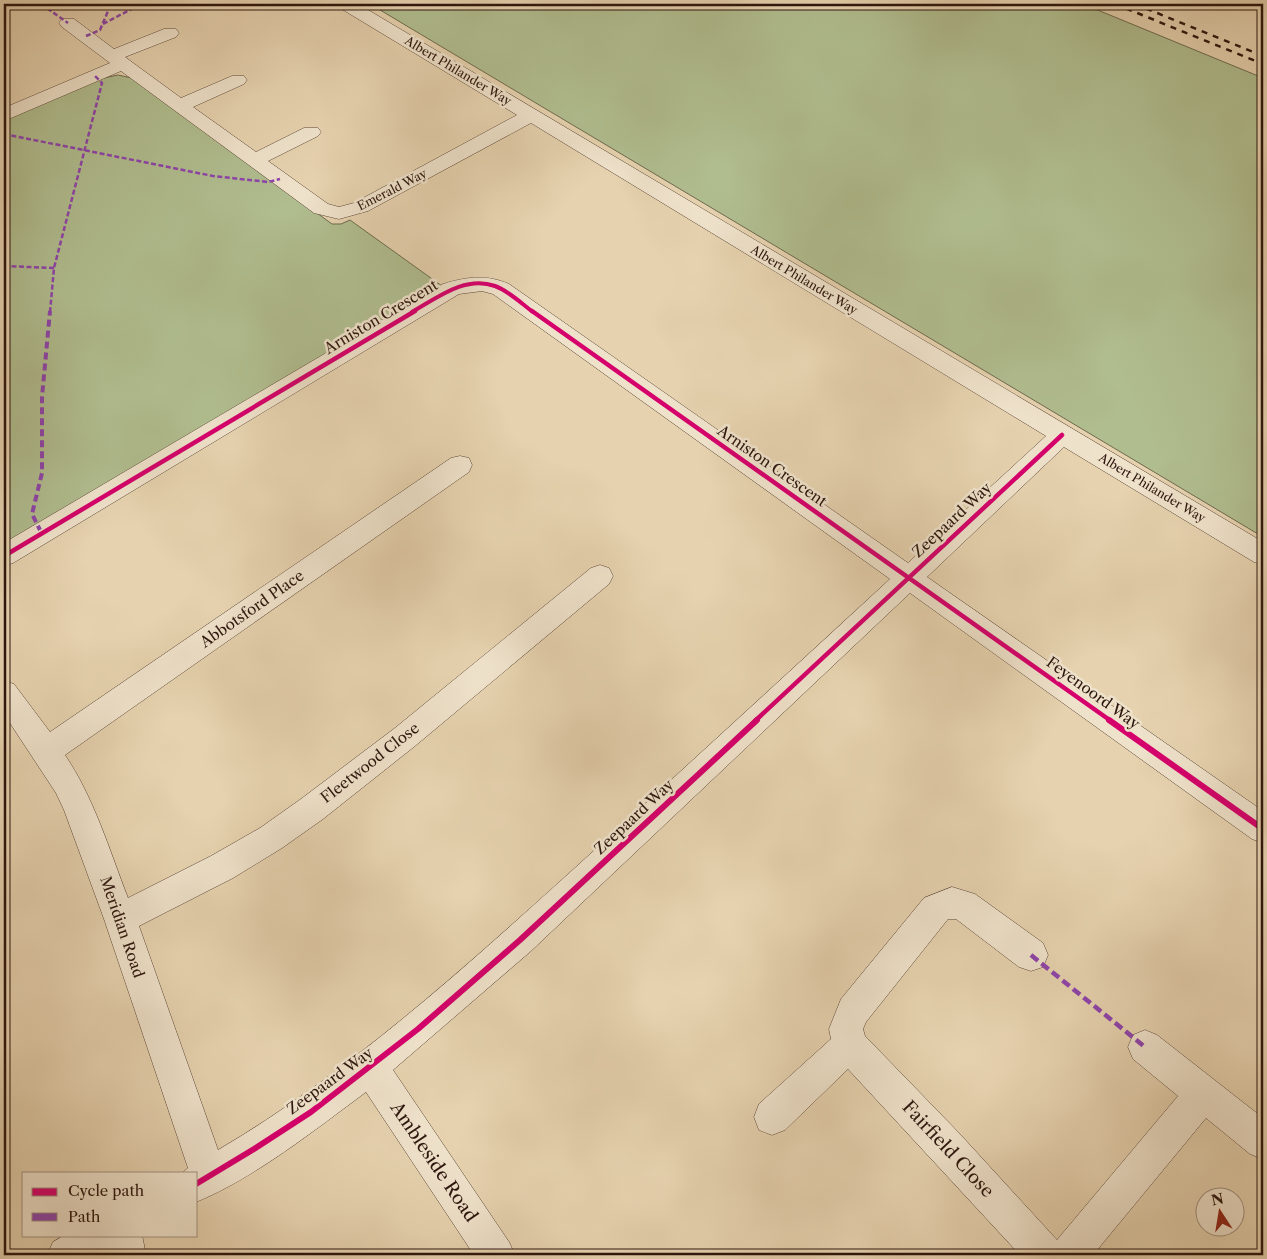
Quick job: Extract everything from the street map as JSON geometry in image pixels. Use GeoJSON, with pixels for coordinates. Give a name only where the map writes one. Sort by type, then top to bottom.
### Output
{"type":"FeatureCollection","features":[{"type":"Feature","properties":{"kind":"street","name":"Albert Philander Way"},"geometry":{"type":"LineString","coordinates":[[346,4],[1263,555]]}},
{"type":"Feature","properties":{"kind":"street","name":"Emerald Way"},"geometry":{"type":"LineString","coordinates":[[68,23],[321,209],[347,212],[370,203],[532,115]]}},
{"type":"Feature","properties":{"kind":"street"},"geometry":{"type":"LineString","coordinates":[[4,115],[118,60],[170,32]]}},
{"type":"Feature","properties":{"kind":"street"},"geometry":{"type":"LineString","coordinates":[[181,106],[238,80]]}},
{"type":"Feature","properties":{"kind":"street"},"geometry":{"type":"LineString","coordinates":[[255,160],[311,132]]}},
{"type":"Feature","properties":{"kind":"street","name":"Arniston Crescent"},"geometry":{"type":"LineString","coordinates":[[4,556],[451,289],[480,283],[501,289],[909,577]]}},
{"type":"Feature","properties":{"kind":"street","name":"Zeepaard Way"},"geometry":{"type":"LineString","coordinates":[[203,1181],[283,1130],[371,1068],[508,950],[836,648],[909,577],[1062,435]]}},
{"type":"Feature","properties":{"kind":"street","name":"Abbotsford Place"},"geometry":{"type":"LineString","coordinates":[[45,752],[460,465]]}},
{"type":"Feature","properties":{"kind":"street","name":"Fleetwood Close"},"geometry":{"type":"LineString","coordinates":[[120,919],[222,867],[271,838],[312,809],[405,737],[600,576]]}},
{"type":"Feature","properties":{"kind":"street","name":"Feyenoord Way"},"geometry":{"type":"LineString","coordinates":[[909,577],[1263,830]]}},
{"type":"Feature","properties":{"kind":"street","name":"Meridian Road"},"geometry":{"type":"LineString","coordinates":[[4,693],[67,784],[79,810],[120,919],[203,1181]]}},
{"type":"Feature","properties":{"kind":"street"},"geometry":{"type":"LineString","coordinates":[[772,1117],[849,1045],[846,1029],[853,1011],[936,909],[942,905],[955,903],[964,905],[1031,955]]}},
{"type":"Feature","properties":{"kind":"street","name":"Fairfield Close"},"geometry":{"type":"LineString","coordinates":[[849,1045],[945,1145],[1045,1255]]}},
{"type":"Feature","properties":{"kind":"street"},"geometry":{"type":"LineString","coordinates":[[1145,1047],[1263,1141]]}},
{"type":"Feature","properties":{"kind":"street","name":"Ambleside Road"},"geometry":{"type":"LineString","coordinates":[[371,1068],[496,1255]]}},
{"type":"Feature","properties":{"kind":"street"},"geometry":{"type":"LineString","coordinates":[[1069,1255],[1202,1094]]}},
{"type":"Feature","properties":{"kind":"street"},"geometry":{"type":"LineString","coordinates":[[66,1255],[102,1236]]}},
{"type":"Feature","properties":{"kind":"street"},"geometry":{"type":"LineString","coordinates":[[123,1236],[127,1255]]}},
{"type":"Feature","properties":{"kind":"green space"},"geometry":{"type":"Polygon","coordinates":[[[370,4],[1083,4],[1263,78],[1263,537],[370,4]]]}},
{"type":"Feature","properties":{"kind":"green space"},"geometry":{"type":"Polygon","coordinates":[[[118,75],[132,78],[332,224],[341,224],[350,220],[442,286],[4,546],[4,120],[99,79],[118,75]]]}},
{"type":"Feature","properties":{"kind":"railway"},"geometry":{"type":"LineString","coordinates":[[1115,4],[1263,64]]}},
{"type":"Feature","properties":{"kind":"railway"},"geometry":{"type":"LineString","coordinates":[[1135,4],[1263,56]]}},
{"type":"Feature","properties":{"kind":"marked path"},"geometry":{"type":"LineString","coordinates":[[41,4],[68,23]]}},
{"type":"Feature","properties":{"kind":"marked path"},"geometry":{"type":"LineString","coordinates":[[86,36],[100,30],[111,4]]}},
{"type":"Feature","properties":{"kind":"marked path"},"geometry":{"type":"LineString","coordinates":[[103,24],[141,4]]}},
{"type":"Feature","properties":{"kind":"marked path"},"geometry":{"type":"LineString","coordinates":[[41,532],[32,514],[42,473],[42,397],[54,268],[102,83],[95,76]]}},
{"type":"Feature","properties":{"kind":"marked path"},"geometry":{"type":"LineString","coordinates":[[4,134],[213,176],[268,182],[280,179]]}},
{"type":"Feature","properties":{"kind":"marked path"},"geometry":{"type":"LineString","coordinates":[[4,266],[54,268]]}},
{"type":"Feature","properties":{"kind":"marked path"},"geometry":{"type":"LineString","coordinates":[[1031,955],[1145,1047]]}},
{"type":"Feature","properties":{"kind":"cycle path"},"geometry":{"type":"LineString","coordinates":[[4,556],[451,289],[470,284],[489,284],[501,289],[1263,829]]}},
{"type":"Feature","properties":{"kind":"cycle path"},"geometry":{"type":"LineString","coordinates":[[198,1183],[311,1112],[418,1029],[469,985],[675,797],[1062,435]]}}]}
